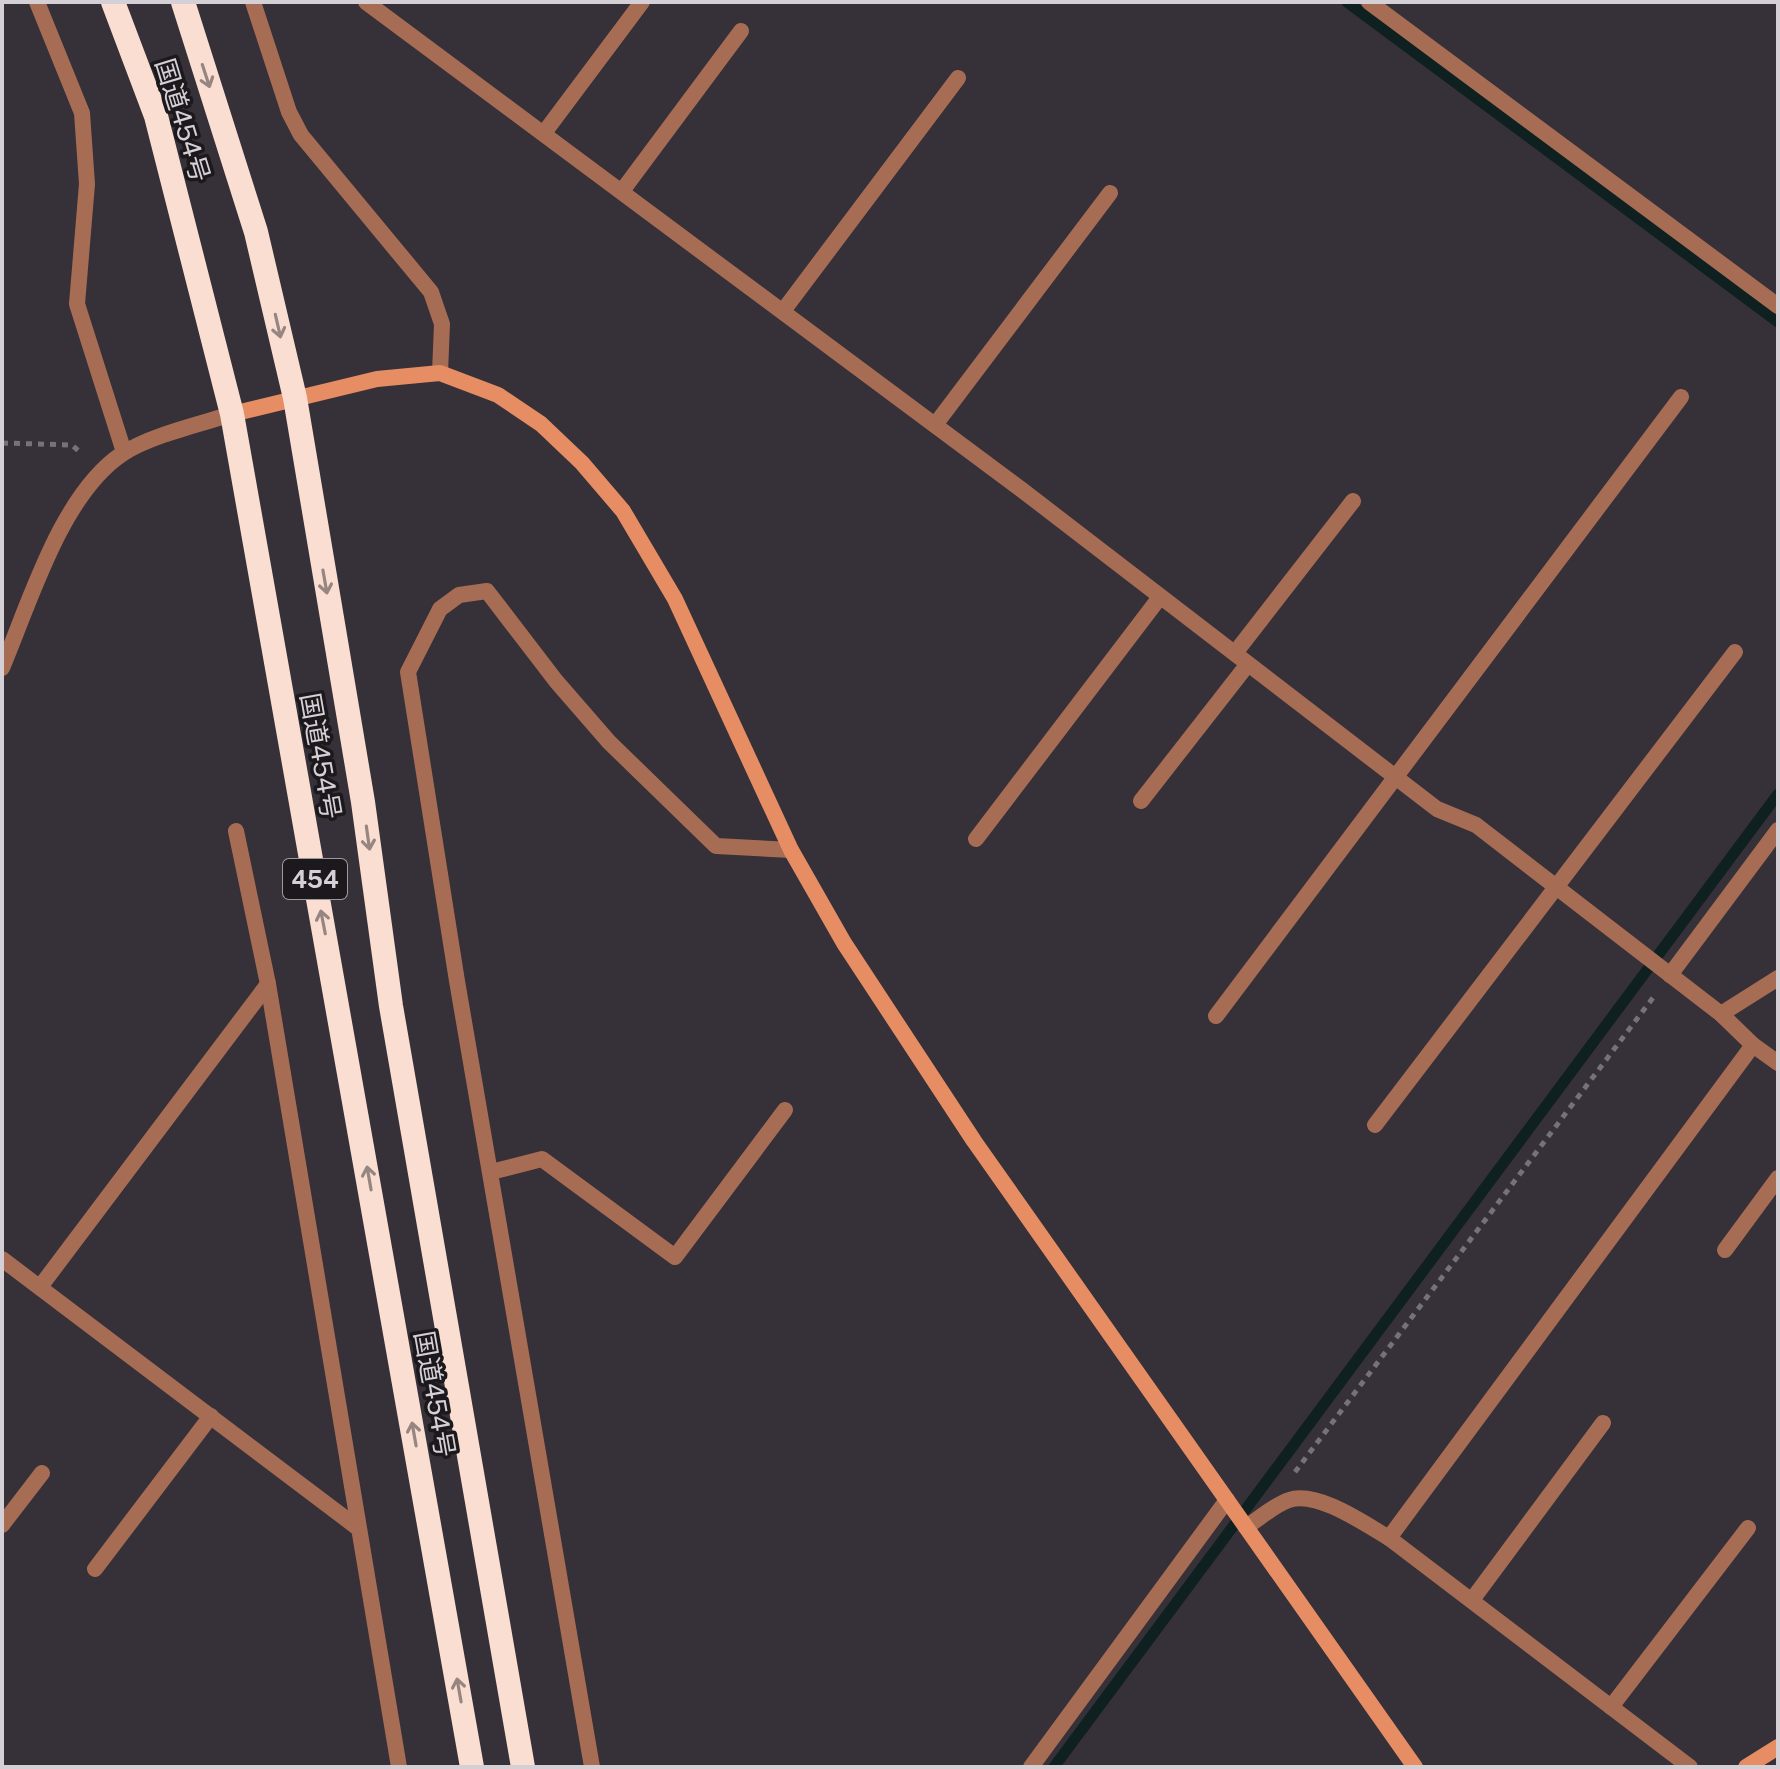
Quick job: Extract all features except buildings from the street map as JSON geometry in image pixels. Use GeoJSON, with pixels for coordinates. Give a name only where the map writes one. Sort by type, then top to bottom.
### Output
{"type":"FeatureCollection","features":[{"type":"Feature","properties":{"kind":"highway","name":"国道454号"},"geometry":{"type":"LineString","coordinates":[[113,2],[156,116],[232,414],[472,1767]]}},
{"type":"Feature","properties":{"kind":"highway","name":"国道454号"},"geometry":{"type":"LineString","coordinates":[[183,2],[256,232],[295,398],[363,802],[393,1022],[522,1756]]}},
{"type":"Feature","properties":{"kind":"street"},"geometry":{"type":"LineString","coordinates":[[37,2],[82,113],[87,184],[77,304],[124,452]]}},
{"type":"Feature","properties":{"kind":"street"},"geometry":{"type":"LineString","coordinates":[[253,2],[289,112],[301,135],[431,292],[442,324],[440,373]]}},
{"type":"Feature","properties":{"kind":"street"},"geometry":{"type":"LineString","coordinates":[[366,2],[935,425],[1437,809],[1476,825],[1721,1014],[1753,1045],[1778,1063]]}},
{"type":"Feature","properties":{"kind":"street"},"geometry":{"type":"LineString","coordinates":[[544,133],[642,2]]}},
{"type":"Feature","properties":{"kind":"street"},"geometry":{"type":"LineString","coordinates":[[1369,2],[1778,306]]}},
{"type":"Feature","properties":{"kind":"street"},"geometry":{"type":"LineString","coordinates":[[622,191],[741,31]]}},
{"type":"Feature","properties":{"kind":"street"},"geometry":{"type":"LineString","coordinates":[[783,311],[958,78]]}},
{"type":"Feature","properties":{"kind":"street"},"geometry":{"type":"LineString","coordinates":[[935,425],[1110,193]]}},
{"type":"Feature","properties":{"kind":"street"},"geometry":{"type":"LineString","coordinates":[[2,668],[54,544],[77,501],[100,471],[124,452],[232,414],[295,398],[377,379],[440,373],[498,395],[541,424],[582,463],[623,511],[675,599],[791,850],[844,943],[974,1141],[1415,1767]]}},
{"type":"Feature","properties":{"kind":"street"},"geometry":{"type":"LineString","coordinates":[[1216,1016],[1681,397]]}},
{"type":"Feature","properties":{"kind":"street"},"geometry":{"type":"LineString","coordinates":[[1141,801],[1353,501]]}},
{"type":"Feature","properties":{"kind":"street"},"geometry":{"type":"LineString","coordinates":[[592,1767],[457,981],[408,672],[440,609],[459,595],[487,591],[556,681],[609,742],[716,846],[791,850]]}},
{"type":"Feature","properties":{"kind":"street"},"geometry":{"type":"LineString","coordinates":[[976,839],[1160,597]]}},
{"type":"Feature","properties":{"kind":"street"},"geometry":{"type":"LineString","coordinates":[[1375,1125],[1735,652]]}},
{"type":"Feature","properties":{"kind":"street"},"geometry":{"type":"LineString","coordinates":[[1660,967],[1778,830]]}},
{"type":"Feature","properties":{"kind":"street"},"geometry":{"type":"LineString","coordinates":[[236,831],[268,984],[399,1767]]}},
{"type":"Feature","properties":{"kind":"street"},"geometry":{"type":"LineString","coordinates":[[1721,1014],[1778,978]]}},
{"type":"Feature","properties":{"kind":"street"},"geometry":{"type":"LineString","coordinates":[[40,1287],[268,984]]}},
{"type":"Feature","properties":{"kind":"street"},"geometry":{"type":"LineString","coordinates":[[1389,1538],[1753,1045]]}},
{"type":"Feature","properties":{"kind":"street"},"geometry":{"type":"LineString","coordinates":[[491,1172],[542,1159],[675,1257],[785,1110]]}},
{"type":"Feature","properties":{"kind":"street"},"geometry":{"type":"LineString","coordinates":[[1725,1250],[1778,1178]]}},
{"type":"Feature","properties":{"kind":"street"},"geometry":{"type":"LineString","coordinates":[[2,1259],[358,1528]]}},
{"type":"Feature","properties":{"kind":"street"},"geometry":{"type":"LineString","coordinates":[[95,1569],[211,1416]]}},
{"type":"Feature","properties":{"kind":"street"},"geometry":{"type":"LineString","coordinates":[[1472,1600],[1603,1423]]}},
{"type":"Feature","properties":{"kind":"street"},"geometry":{"type":"LineString","coordinates":[[2,1525],[42,1473]]}},
{"type":"Feature","properties":{"kind":"street"},"geometry":{"type":"LineString","coordinates":[[1246,1527],[1293,1499],[1309,1498],[1344,1512],[1389,1538],[1690,1767]]}},
{"type":"Feature","properties":{"kind":"street"},"geometry":{"type":"LineString","coordinates":[[1031,1767],[1227,1500]]}},
{"type":"Feature","properties":{"kind":"street"},"geometry":{"type":"LineString","coordinates":[[1611,1707],[1748,1528]]}},
{"type":"Feature","properties":{"kind":"street"},"geometry":{"type":"LineString","coordinates":[[1746,1767],[1778,1747]]}},
{"type":"Feature","properties":{"kind":"path"},"geometry":{"type":"LineString","coordinates":[[2,443],[72,445],[100,471]]}},
{"type":"Feature","properties":{"kind":"path"},"geometry":{"type":"LineString","coordinates":[[1293,1499],[1291,1478],[1660,967]]}},
{"type":"Feature","properties":{"kind":"waterway"},"geometry":{"type":"LineString","coordinates":[[1347,2],[1778,322]]}},
{"type":"Feature","properties":{"kind":"waterway"},"geometry":{"type":"LineString","coordinates":[[1054,1767],[1778,794]]}}]}
